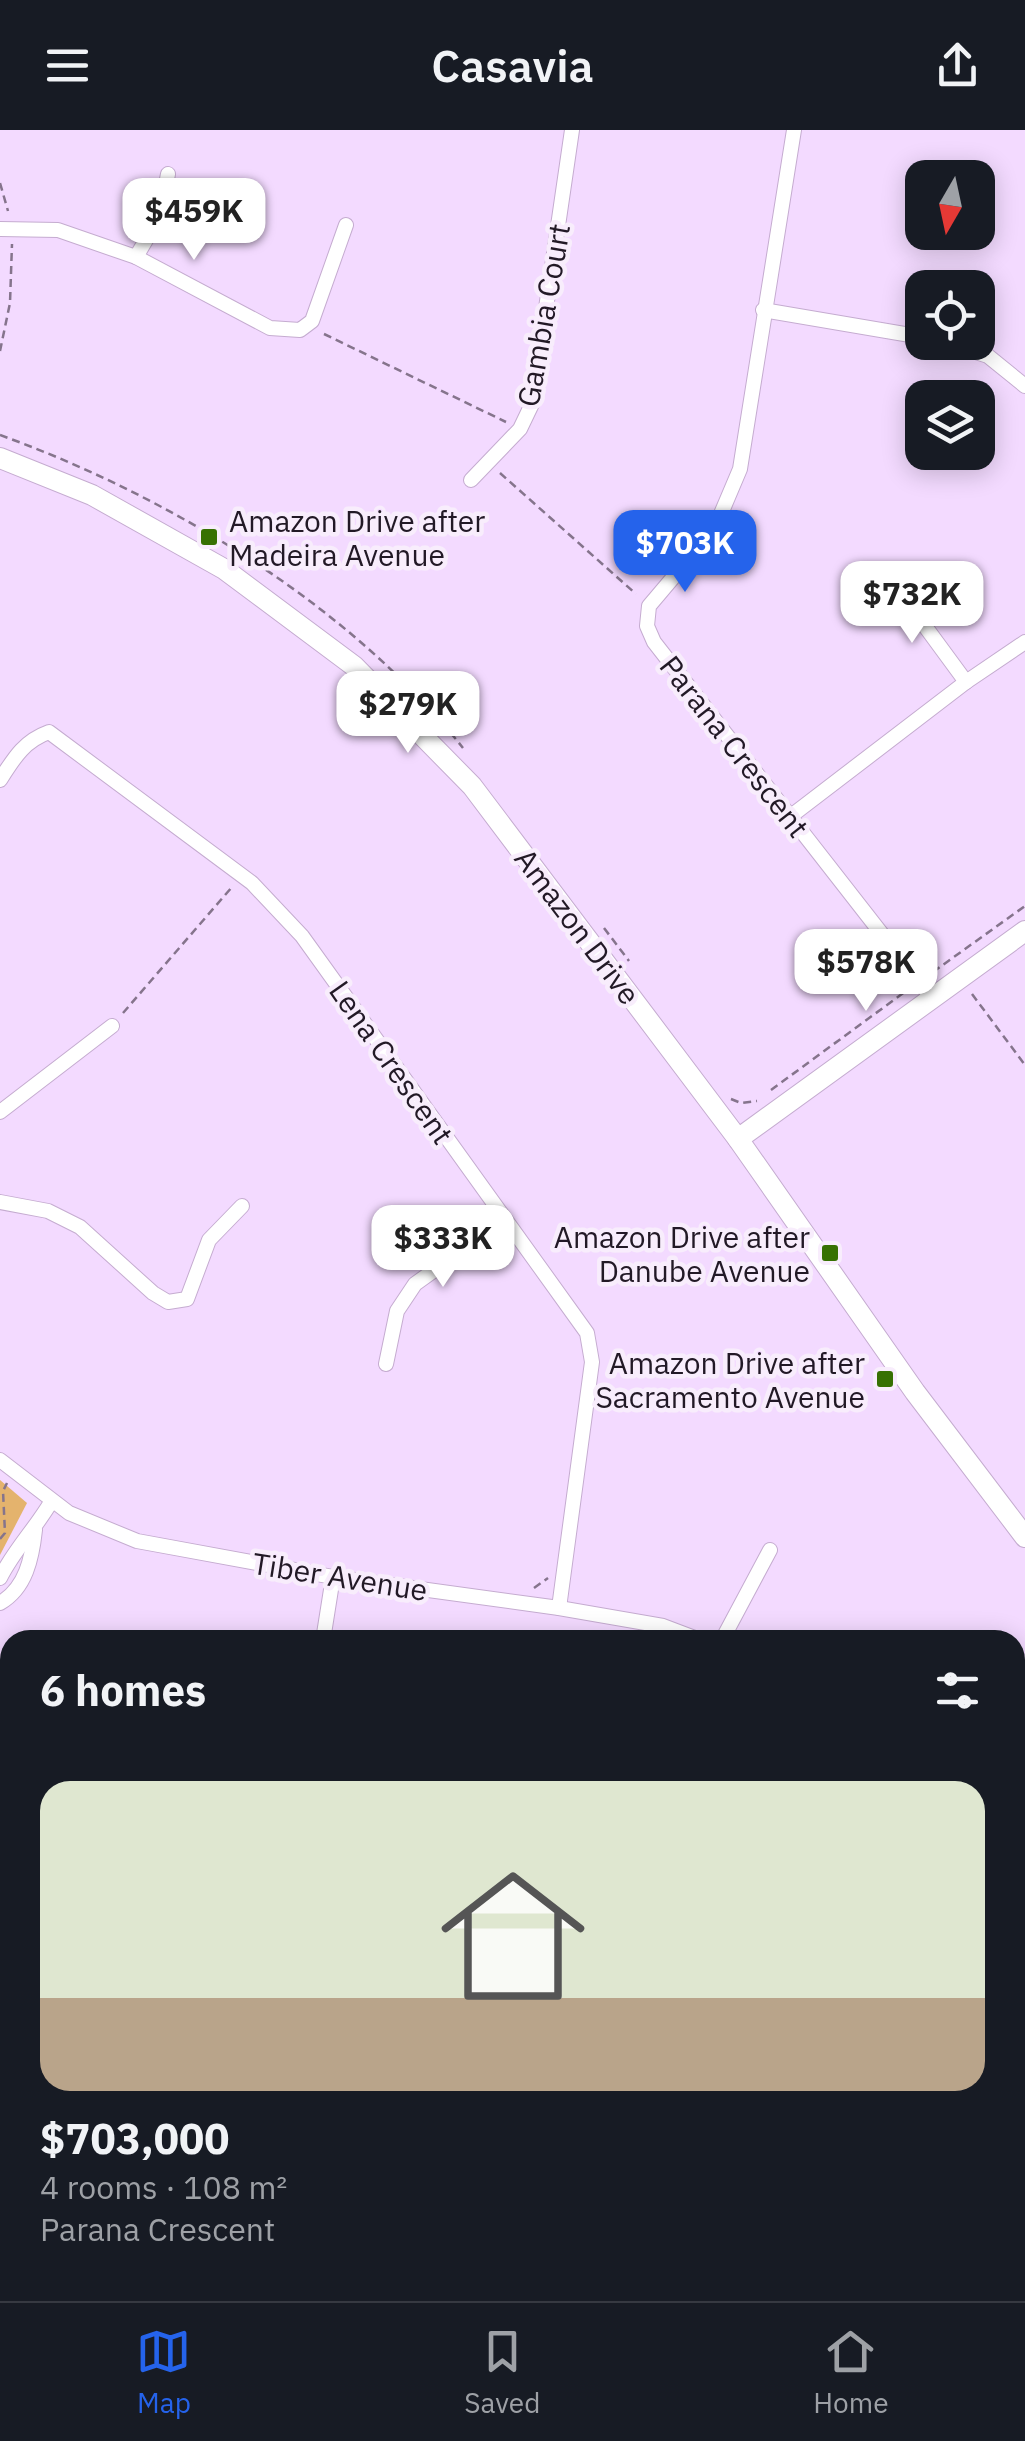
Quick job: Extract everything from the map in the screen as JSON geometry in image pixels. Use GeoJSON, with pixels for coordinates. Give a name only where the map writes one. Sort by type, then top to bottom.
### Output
{"type":"FeatureCollection","features":[{"type":"Feature","properties":{"kind":"street","name":"Gambia Court"},"geometry":{"type":"LineString","coordinates":[[471,480],[520,430],[532,404],[572,130]]}},
{"type":"Feature","properties":{"kind":"street"},"geometry":{"type":"LineString","coordinates":[[649,606],[714,528],[740,469],[794,130]]}},
{"type":"Feature","properties":{"kind":"street"},"geometry":{"type":"LineString","coordinates":[[136,257],[160,216],[168,174]]}},
{"type":"Feature","properties":{"kind":"street"},"geometry":{"type":"LineString","coordinates":[[6,229],[58,230],[136,257],[270,328],[300,330],[312,321],[346,225]]}},
{"type":"Feature","properties":{"kind":"street"},"geometry":{"type":"LineString","coordinates":[[763,310],[905,334]]}},
{"type":"Feature","properties":{"kind":"street"},"geometry":{"type":"LineString","coordinates":[[993,360],[1025,386]]}},
{"type":"Feature","properties":{"kind":"street","name":"Amazon Drive"},"geometry":{"type":"LineString","coordinates":[[0,458],[92,494],[224,569],[354,666],[472,786],[738,1139],[916,1392],[1025,1537]]}},
{"type":"Feature","properties":{"kind":"street"},"geometry":{"type":"LineString","coordinates":[[901,585],[919,618],[966,682]]}},
{"type":"Feature","properties":{"kind":"street","name":"Parana Crescent"},"geometry":{"type":"LineString","coordinates":[[649,606],[647,626],[654,642],[925,989]]}},
{"type":"Feature","properties":{"kind":"street"},"geometry":{"type":"LineString","coordinates":[[791,816],[966,682],[1025,642]]}},
{"type":"Feature","properties":{"kind":"street","name":"Lena Crescent"},"geometry":{"type":"LineString","coordinates":[[0,780],[31,739],[49,732],[242,876],[302,936],[586,1333],[592,1362],[559,1608]]}},
{"type":"Feature","properties":{"kind":"street"},"geometry":{"type":"LineString","coordinates":[[738,1139],[925,989],[960,977],[1025,930]]}},
{"type":"Feature","properties":{"kind":"street"},"geometry":{"type":"LineString","coordinates":[[0,1112],[112,1026]]}},
{"type":"Feature","properties":{"kind":"street"},"geometry":{"type":"LineString","coordinates":[[0,1202],[48,1211],[80,1227],[168,1302],[187,1299],[208,1240],[242,1206]]}},
{"type":"Feature","properties":{"kind":"street"},"geometry":{"type":"LineString","coordinates":[[386,1364],[397,1311],[414,1284],[504,1220]]}},
{"type":"Feature","properties":{"kind":"street","name":"Tiber Avenue"},"geometry":{"type":"LineString","coordinates":[[6,1465],[68,1513],[137,1541],[333,1577],[559,1608],[674,1630]]}},
{"type":"Feature","properties":{"kind":"street"},"geometry":{"type":"LineString","coordinates":[[0,1578],[13,1551],[35,1529],[51,1502]]}},
{"type":"Feature","properties":{"kind":"street"},"geometry":{"type":"LineString","coordinates":[[0,1604],[12,1596],[31,1563],[35,1529]]}},
{"type":"Feature","properties":{"kind":"street"},"geometry":{"type":"LineString","coordinates":[[727,1630],[770,1550]]}},
{"type":"Feature","properties":{"kind":"street"},"geometry":{"type":"LineString","coordinates":[[325,1630],[333,1577]]}},
{"type":"Feature","properties":{"kind":"path"},"geometry":{"type":"LineString","coordinates":[[0,184],[10,303],[0,351]]}},
{"type":"Feature","properties":{"kind":"path"},"geometry":{"type":"LineString","coordinates":[[306,325],[520,430]]}},
{"type":"Feature","properties":{"kind":"path"},"geometry":{"type":"LineString","coordinates":[[0,435],[135,490],[276,578],[358,642],[440,719],[464,750]]}},
{"type":"Feature","properties":{"kind":"path"},"geometry":{"type":"LineString","coordinates":[[488,462],[649,606]]}},
{"type":"Feature","properties":{"kind":"path"},"geometry":{"type":"LineString","coordinates":[[112,1026],[242,876]]}},
{"type":"Feature","properties":{"kind":"path"},"geometry":{"type":"LineString","coordinates":[[722,1094],[740,1104],[755,1102],[925,989],[1025,906]]}},
{"type":"Feature","properties":{"kind":"path"},"geometry":{"type":"LineString","coordinates":[[598,920],[633,966]]}},
{"type":"Feature","properties":{"kind":"path"},"geometry":{"type":"LineString","coordinates":[[960,977],[1025,1065]]}},
{"type":"Feature","properties":{"kind":"path"},"geometry":{"type":"LineString","coordinates":[[0,1539],[5,1534],[6,1465]]}},
{"type":"Feature","properties":{"kind":"path"},"geometry":{"type":"LineString","coordinates":[[521,1592],[540,1586],[549,1576],[563,1578]]}},
{"type":"Feature","properties":{"kind":"shaded area"},"geometry":{"type":"Polygon","coordinates":[[[0,1480],[27,1503],[0,1555],[0,1480]]]}},
{"type":"Feature","properties":{"kind":"place","name":"Amazon Drive after Madeira Avenue"},"geometry":{"type":"Point","coordinates":[209,537]}},
{"type":"Feature","properties":{"kind":"place","name":"Amazon Drive after Danube Avenue"},"geometry":{"type":"Point","coordinates":[830,1253]}},
{"type":"Feature","properties":{"kind":"place","name":"Amazon Drive after Sacramento Avenue"},"geometry":{"type":"Point","coordinates":[885,1379]}}]}
